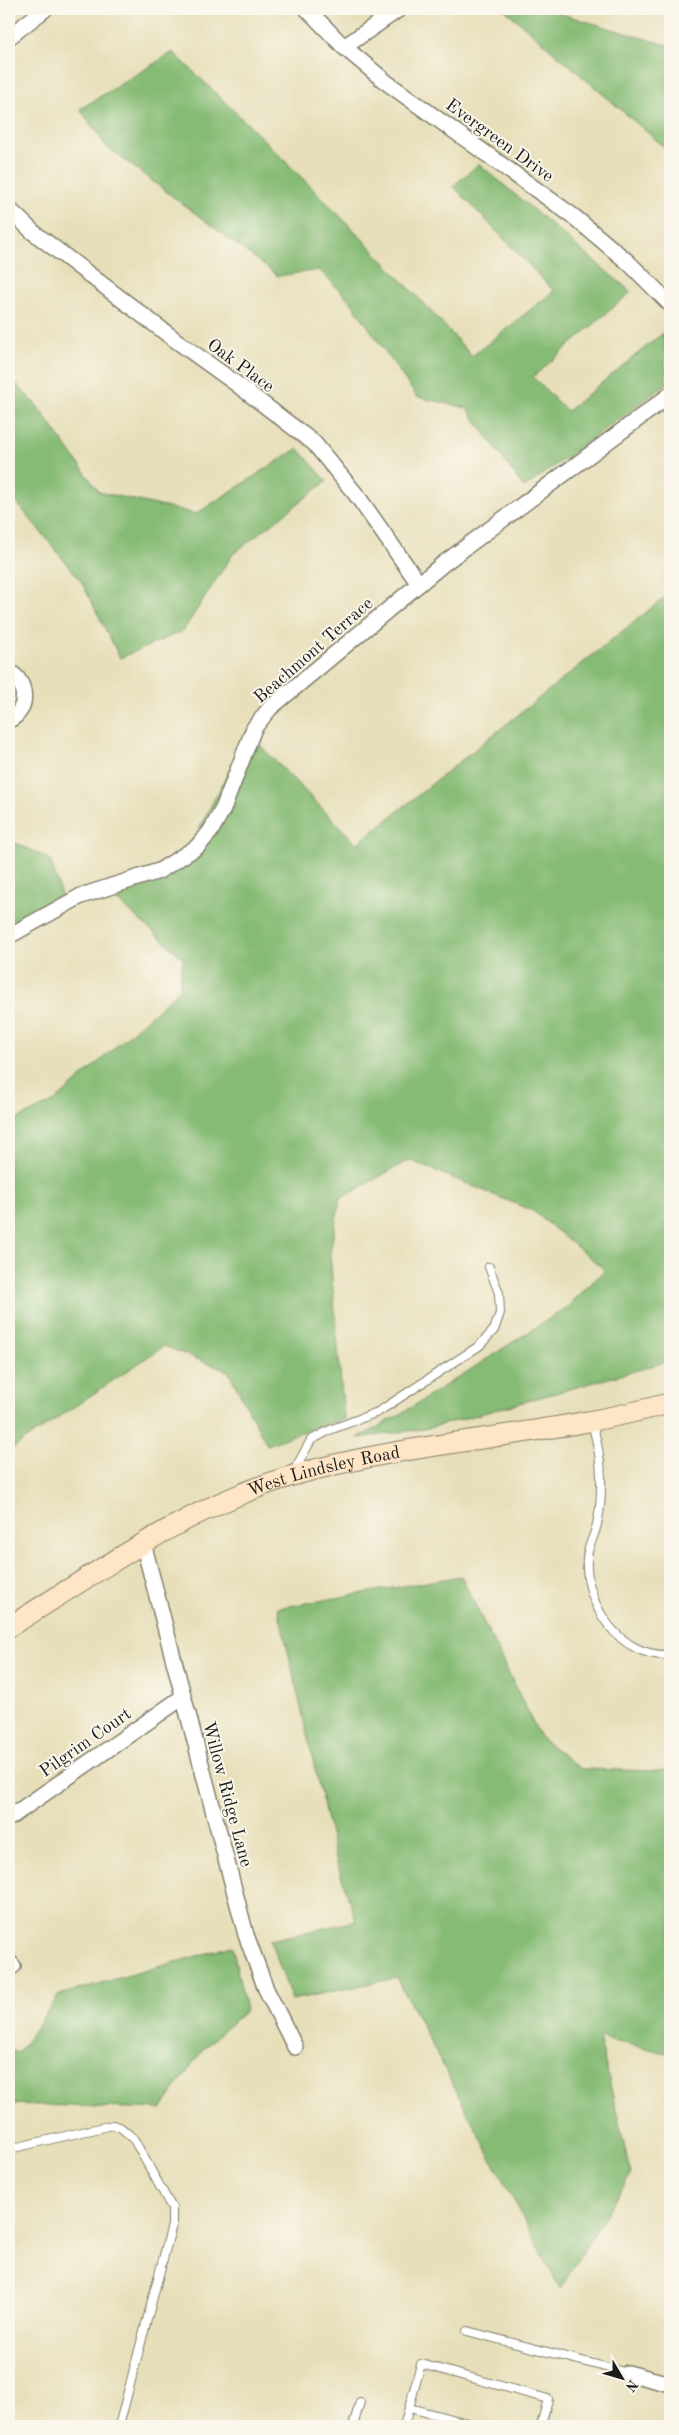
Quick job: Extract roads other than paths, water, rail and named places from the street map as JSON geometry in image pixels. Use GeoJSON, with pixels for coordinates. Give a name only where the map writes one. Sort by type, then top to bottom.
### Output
{"type":"FeatureCollection","features":[{"type":"Feature","properties":{"kind":"street"},"geometry":{"type":"LineString","coordinates":[[9,37],[45,9]]}},
{"type":"Feature","properties":{"kind":"street","name":"Evergreen Drive"},"geometry":{"type":"LineString","coordinates":[[307,9],[344,48],[386,82],[573,216],[629,263],[670,304]]}},
{"type":"Feature","properties":{"kind":"street"},"geometry":{"type":"LineString","coordinates":[[344,48],[398,9]]}},
{"type":"Feature","properties":{"kind":"street","name":"Oak Place"},"geometry":{"type":"LineString","coordinates":[[9,209],[33,232],[314,444],[358,497],[419,584]]}},
{"type":"Feature","properties":{"kind":"street","name":"Beachmont Terrace"},"geometry":{"type":"LineString","coordinates":[[9,936],[81,896],[159,871],[197,847],[214,824],[254,728],[270,708],[442,564],[670,395]]}},
{"type":"Feature","properties":{"kind":"street"},"geometry":{"type":"LineString","coordinates":[[9,672],[18,679],[23,689],[24,700],[20,710],[9,720]]}},
{"type":"Feature","properties":{"kind":"street","name":"West Lindsley Road"},"geometry":{"type":"LineString","coordinates":[[9,1628],[143,1543],[224,1501],[290,1476],[365,1458],[592,1423],[670,1403]]}},
{"type":"Feature","properties":{"kind":"street","name":"Willow Ridge Lane"},"geometry":{"type":"LineString","coordinates":[[143,1543],[246,1934],[266,1989],[295,2048]]}},
{"type":"Feature","properties":{"kind":"street","name":"Pilgrim Court"},"geometry":{"type":"LineString","coordinates":[[9,1818],[183,1697]]}},
{"type":"Feature","properties":{"kind":"street"},"geometry":{"type":"LineString","coordinates":[[628,2372],[670,2384]]}},
{"type":"Feature","properties":{"kind":"lane"},"geometry":{"type":"LineString","coordinates":[[290,1476],[311,1440],[332,1429],[378,1412],[479,1346],[494,1330],[500,1313],[499,1293],[489,1267]]}},
{"type":"Feature","properties":{"kind":"lane"},"geometry":{"type":"LineString","coordinates":[[592,1423],[600,1451],[601,1486],[597,1524],[587,1556],[588,1582],[595,1605],[609,1627],[627,1644],[658,1656],[670,1655]]}},
{"type":"Feature","properties":{"kind":"lane"},"geometry":{"type":"LineString","coordinates":[[9,2148],[113,2125],[120,2127],[133,2138],[172,2208],[172,2225],[119,2426]]}},
{"type":"Feature","properties":{"kind":"lane"},"geometry":{"type":"LineString","coordinates":[[467,2332],[628,2372]]}},
{"type":"Feature","properties":{"kind":"lane"},"geometry":{"type":"LineString","coordinates":[[404,2426],[421,2364],[548,2399],[541,2426]]}},
{"type":"Feature","properties":{"kind":"lane"},"geometry":{"type":"LineString","coordinates":[[353,2426],[360,2402]]}},
{"type":"Feature","properties":{"kind":"lane"},"geometry":{"type":"LineString","coordinates":[[409,2408],[479,2426]]}}]}
